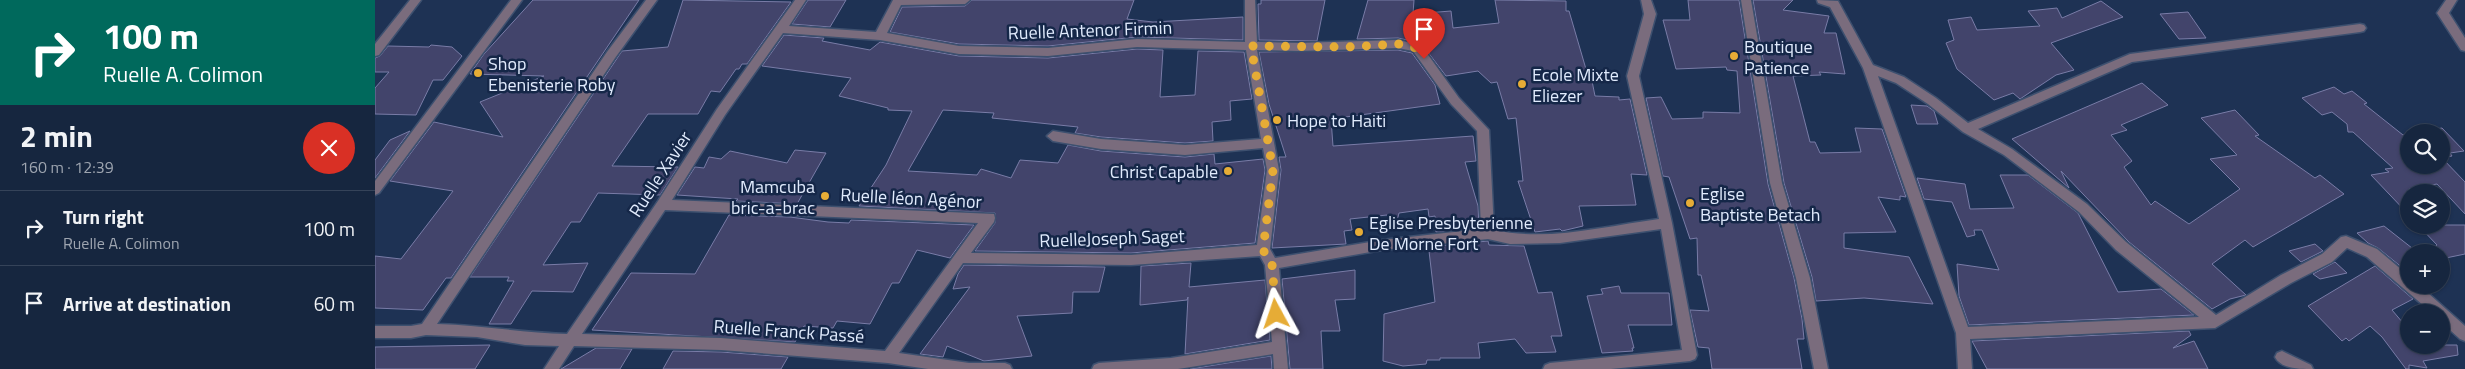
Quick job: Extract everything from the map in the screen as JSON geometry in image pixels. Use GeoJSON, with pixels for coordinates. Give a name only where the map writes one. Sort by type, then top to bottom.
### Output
{"type":"FeatureCollection","features":[{"type":"Feature","properties":{"kind":"street"},"geometry":{"type":"LineString","coordinates":[[375,52],[416,0]]}},
{"type":"Feature","properties":{"kind":"street"},"geometry":{"type":"LineString","coordinates":[[375,190],[517,0]]}},
{"type":"Feature","properties":{"kind":"street"},"geometry":{"type":"LineString","coordinates":[[426,329],[611,55],[651,0]]}},
{"type":"Feature","properties":{"kind":"street","name":"Ruelle Xavier"},"geometry":{"type":"LineString","coordinates":[[551,369],[662,205],[721,112],[801,0]]}},
{"type":"Feature","properties":{"kind":"street"},"geometry":{"type":"LineString","coordinates":[[880,36],[898,0],[965,0]]}},
{"type":"Feature","properties":{"kind":"street"},"geometry":{"type":"LineString","coordinates":[[1250,0],[1251,46],[1273,170],[1263,250],[1272,264],[1281,369]]}},
{"type":"Feature","properties":{"kind":"street"},"geometry":{"type":"LineString","coordinates":[[1550,369],[1690,355],[1666,223],[1633,76],[1650,14],[1646,0]]}},
{"type":"Feature","properties":{"kind":"street"},"geometry":{"type":"LineString","coordinates":[[1746,0],[1775,183],[1803,278],[1821,369]]}},
{"type":"Feature","properties":{"kind":"street"},"geometry":{"type":"LineString","coordinates":[[1822,0],[1834,4],[1869,68],[1963,333],[1965,369]]}},
{"type":"Feature","properties":{"kind":"street"},"geometry":{"type":"LineString","coordinates":[[2452,0],[2443,14],[2465,46]]}},
{"type":"Feature","properties":{"kind":"street"},"geometry":{"type":"LineString","coordinates":[[1967,129],[2130,58],[2361,28]]}},
{"type":"Feature","properties":{"kind":"street","name":"Ruelle Antenor Firmin"},"geometry":{"type":"LineString","coordinates":[[781,29],[880,36],[959,50],[1038,52],[1137,43],[1347,47],[1399,44],[1417,48],[1455,101],[1483,130],[1488,234]]}},
{"type":"Feature","properties":{"kind":"street"},"geometry":{"type":"LineString","coordinates":[[1869,68],[1900,80],[1967,129],[2008,152],[2083,208],[2121,246],[2215,322]]}},
{"type":"Feature","properties":{"kind":"street"},"geometry":{"type":"LineString","coordinates":[[1053,136],[1101,144],[1185,150],[1268,143]]}},
{"type":"Feature","properties":{"kind":"street","name":"Ruelle léon Agénor"},"geometry":{"type":"LineString","coordinates":[[662,205],[989,218],[962,258],[939,284],[888,357]]}},
{"type":"Feature","properties":{"kind":"street"},"geometry":{"type":"LineString","coordinates":[[1272,264],[1382,245],[1488,234],[1510,238],[1560,238],[1666,223]]}},
{"type":"Feature","properties":{"kind":"street"},"geometry":{"type":"LineString","coordinates":[[1963,333],[2215,322],[2286,278],[2327,258],[2345,240],[2372,253],[2400,276]]}},
{"type":"Feature","properties":{"kind":"street","name":"RuelleJoseph Saget"},"geometry":{"type":"LineString","coordinates":[[962,258],[1131,260],[1263,250]]}},
{"type":"Feature","properties":{"kind":"street"},"geometry":{"type":"LineString","coordinates":[[2420,294],[2465,335]]}},
{"type":"Feature","properties":{"kind":"street","name":"Ruelle Franck Passé"},"geometry":{"type":"LineString","coordinates":[[375,332],[411,332],[426,329],[477,331],[525,339],[721,344],[888,357],[969,369],[1005,369]]}},
{"type":"Feature","properties":{"kind":"street"},"geometry":{"type":"LineString","coordinates":[[1099,369],[1171,364],[1279,347]]}},
{"type":"Feature","properties":{"kind":"street"},"geometry":{"type":"LineString","coordinates":[[2282,357],[2306,369]]}},
{"type":"Feature","properties":{"kind":"building"},"geometry":{"type":"Polygon","coordinates":[[[533,0],[639,0],[451,278],[446,278],[423,310],[375,308],[375,256],[401,259],[453,191],[390,181],[434,122],[503,137],[480,102],[544,76],[470,74],[484,54],[533,0]]]}},
{"type":"Feature","properties":{"kind":"building"},"geometry":{"type":"Polygon","coordinates":[[[683,0],[791,2],[747,64],[742,64],[739,69],[736,69],[720,92],[711,91],[698,114],[648,114],[612,166],[678,167],[660,195],[598,193],[580,222],[571,222],[543,265],[588,263],[573,292],[532,291],[511,324],[489,324],[514,281],[507,281],[509,277],[470,277],[622,51],[668,47],[683,0]]]}},
{"type":"Feature","properties":{"kind":"building"},"geometry":{"type":"Polygon","coordinates":[[[808,0],[846,0],[830,27],[792,24],[808,0]]]}},
{"type":"Feature","properties":{"kind":"building"},"geometry":{"type":"Polygon","coordinates":[[[972,0],[1134,0],[1127,19],[1153,22],[1243,17],[1243,40],[1137,37],[1048,46],[959,44],[890,32],[902,7],[965,6],[972,0]]]}},
{"type":"Feature","properties":{"kind":"building"},"geometry":{"type":"Polygon","coordinates":[[[1261,0],[1325,0],[1317,41],[1259,40],[1258,4],[1261,4],[1261,0]]]}},
{"type":"Feature","properties":{"kind":"building"},"geometry":{"type":"Polygon","coordinates":[[[1368,0],[1414,0],[1413,14],[1451,11],[1453,28],[1499,23],[1495,0],[1566,1],[1566,11],[1569,11],[1588,76],[1591,76],[1595,96],[1619,97],[1619,100],[1630,99],[1647,175],[1631,174],[1636,205],[1579,206],[1583,226],[1562,231],[1560,229],[1535,232],[1518,181],[1523,181],[1516,118],[1508,119],[1497,82],[1491,83],[1478,71],[1446,76],[1421,43],[1398,38],[1357,39],[1368,0]]]}},
{"type":"Feature","properties":{"kind":"building"},"geometry":{"type":"Polygon","coordinates":[[[1688,0],[1739,0],[1768,184],[1794,278],[1802,319],[1804,339],[1797,339],[1802,369],[1712,369],[1709,348],[1698,347],[1690,310],[1709,311],[1701,275],[1698,275],[1697,238],[1690,239],[1669,177],[1663,176],[1646,98],[1661,97],[1672,119],[1703,118],[1703,112],[1740,113],[1737,71],[1727,70],[1726,67],[1676,69],[1663,20],[1690,20],[1688,0]]]}},
{"type":"Feature","properties":{"kind":"building"},"geometry":{"type":"Polygon","coordinates":[[[1753,0],[1793,0],[1783,10],[1829,16],[1824,33],[1836,33],[1845,74],[1819,72],[1821,75],[1793,76],[1810,142],[1815,142],[1820,153],[1861,152],[1855,128],[1882,129],[1906,197],[1900,196],[1900,200],[1878,197],[1896,232],[1844,233],[1844,248],[1909,257],[1933,304],[1864,298],[1816,301],[1812,277],[1784,183],[1753,0]]]}},
{"type":"Feature","properties":{"kind":"building"},"geometry":{"type":"Polygon","coordinates":[[[2101,1],[2123,17],[2051,43],[2074,70],[2056,75],[2020,99],[2013,93],[1994,100],[1957,69],[1946,43],[1954,40],[1948,20],[1971,17],[1977,30],[2040,26],[2028,11],[2057,8],[2062,18],[2101,1]]]}},
{"type":"Feature","properties":{"kind":"building"},"geometry":{"type":"Polygon","coordinates":[[[2188,12],[2206,38],[2179,39],[2160,14],[2188,12]]]}},
{"type":"Feature","properties":{"kind":"building"},"geometry":{"type":"Polygon","coordinates":[[[784,35],[824,38],[822,41],[870,50],[880,42],[959,56],[1048,58],[1137,49],[1163,50],[1160,97],[1195,95],[1198,51],[1244,52],[1252,99],[1230,101],[1231,120],[1212,122],[1213,141],[1185,143],[1101,137],[1075,133],[1078,127],[992,118],[994,113],[943,110],[908,171],[977,175],[981,169],[1011,178],[1020,160],[1058,163],[1068,145],[1101,151],[1185,157],[1214,154],[1215,164],[1263,159],[1265,170],[1255,243],[1131,253],[975,251],[995,223],[995,213],[859,206],[886,165],[912,111],[888,110],[888,108],[839,96],[851,78],[762,66],[784,35]]]}},
{"type":"Feature","properties":{"kind":"building"},"geometry":{"type":"Polygon","coordinates":[[[431,45],[452,47],[462,56],[443,80],[433,80],[416,115],[375,114],[375,88],[389,72],[375,72],[375,58],[380,56],[388,46],[429,47],[431,45]]]}},
{"type":"Feature","properties":{"kind":"building"},"geometry":{"type":"Polygon","coordinates":[[[1398,50],[1412,53],[1435,85],[1440,104],[1331,119],[1333,146],[1473,136],[1476,161],[1465,162],[1478,206],[1479,227],[1436,232],[1435,216],[1429,217],[1428,209],[1399,213],[1395,229],[1387,215],[1350,219],[1352,230],[1344,231],[1346,244],[1272,248],[1281,170],[1279,157],[1286,157],[1269,104],[1259,52],[1398,50]]]}},
{"type":"Feature","properties":{"kind":"building"},"geometry":{"type":"Polygon","coordinates":[[[2142,83],[2168,105],[2121,125],[2127,130],[2111,135],[2132,161],[2124,167],[2151,205],[2155,201],[2189,224],[2240,189],[2210,159],[2237,155],[2201,118],[2235,110],[2259,135],[2255,136],[2315,178],[2320,175],[2344,194],[2253,247],[2245,240],[2212,264],[2246,295],[2230,299],[2212,309],[2129,242],[2061,171],[2069,188],[2012,139],[2142,83]]]}},
{"type":"Feature","properties":{"kind":"building"},"geometry":{"type":"Polygon","coordinates":[[[2334,87],[2344,94],[2352,91],[2367,103],[2364,104],[2400,133],[2400,174],[2450,174],[2450,166],[2465,182],[2465,214],[2450,198],[2450,184],[2400,184],[2400,206],[2371,175],[2389,172],[2385,169],[2393,168],[2353,132],[2348,132],[2347,124],[2332,112],[2322,115],[2302,98],[2334,87]]]}},
{"type":"Feature","properties":{"kind":"building"},"geometry":{"type":"Polygon","coordinates":[[[1911,105],[1927,106],[1934,111],[1938,124],[1917,124],[1911,105]]]}},
{"type":"Feature","properties":{"kind":"building"},"geometry":{"type":"Polygon","coordinates":[[[410,131],[375,178],[375,160],[390,140],[410,131]]]}},
{"type":"Feature","properties":{"kind":"building"},"geometry":{"type":"Polygon","coordinates":[[[2450,136],[2464,151],[2450,153],[2450,136]]]}},
{"type":"Feature","properties":{"kind":"building"},"geometry":{"type":"Polygon","coordinates":[[[795,150],[826,153],[797,204],[736,201],[738,199],[677,195],[695,167],[704,168],[709,157],[721,159],[730,151],[787,163],[795,150]]]}},
{"type":"Feature","properties":{"kind":"building"},"geometry":{"type":"Polygon","coordinates":[[[2000,175],[2028,175],[2078,213],[2118,292],[2161,289],[2194,315],[1969,325],[1959,296],[1957,264],[1999,270],[1982,230],[1974,230],[1975,235],[1967,237],[1952,202],[1924,199],[1917,178],[1965,184],[1970,209],[2014,208],[2000,175]]]}},
{"type":"Feature","properties":{"kind":"building"},"geometry":{"type":"Polygon","coordinates":[[[729,215],[790,217],[849,223],[851,220],[974,225],[950,258],[917,250],[899,283],[892,283],[870,324],[837,321],[833,328],[804,326],[795,342],[592,330],[631,273],[695,274],[729,215]]]}},
{"type":"Feature","properties":{"kind":"building"},"geometry":{"type":"Polygon","coordinates":[[[2450,225],[2465,225],[2465,254],[2450,257],[2450,244],[2436,244],[2427,234],[2450,234],[2450,225]]]}},
{"type":"Feature","properties":{"kind":"building"},"geometry":{"type":"Polygon","coordinates":[[[2384,226],[2407,244],[2400,244],[2400,266],[2378,248],[2368,243],[2357,233],[2384,226]]]}},
{"type":"Feature","properties":{"kind":"building"},"geometry":{"type":"Polygon","coordinates":[[[1488,241],[1489,245],[1524,246],[1538,293],[1552,292],[1562,336],[1551,336],[1556,352],[1526,353],[1515,339],[1478,343],[1480,358],[1440,358],[1440,360],[1427,360],[1426,364],[1403,366],[1383,361],[1384,314],[1435,302],[1429,251],[1436,250],[1436,246],[1488,241]]]}},
{"type":"Feature","properties":{"kind":"building"},"geometry":{"type":"Polygon","coordinates":[[[2315,244],[2323,251],[2301,262],[2289,251],[2315,244]]]}},
{"type":"Feature","properties":{"kind":"building"},"geometry":{"type":"Polygon","coordinates":[[[2335,262],[2347,273],[2320,279],[2313,274],[2335,262]]]}},
{"type":"Feature","properties":{"kind":"building"},"geometry":{"type":"Polygon","coordinates":[[[1191,263],[1189,287],[1265,280],[1270,340],[1185,354],[1188,297],[1187,300],[1140,305],[1141,266],[1191,263]]]}},
{"type":"Feature","properties":{"kind":"building"},"geometry":{"type":"Polygon","coordinates":[[[964,265],[1105,267],[1099,292],[1073,292],[1072,313],[1017,316],[1032,356],[984,361],[947,346],[943,357],[920,354],[970,287],[953,289],[958,274],[964,265]]]}},
{"type":"Feature","properties":{"kind":"building"},"geometry":{"type":"Polygon","coordinates":[[[2375,266],[2400,288],[2400,294],[2407,294],[2413,299],[2400,304],[2392,310],[2400,319],[2400,354],[2450,354],[2450,345],[2457,345],[2458,355],[2423,361],[2427,368],[2409,365],[2409,369],[2406,369],[2382,337],[2370,326],[2349,341],[2346,338],[2342,341],[2308,306],[2375,266]]]}},
{"type":"Feature","properties":{"kind":"building"},"geometry":{"type":"Polygon","coordinates":[[[1355,270],[1355,299],[1335,300],[1340,331],[1321,331],[1323,369],[1290,369],[1282,279],[1355,270]]]}},
{"type":"Feature","properties":{"kind":"building"},"geometry":{"type":"Polygon","coordinates":[[[1619,286],[1621,293],[1669,293],[1672,325],[1628,325],[1634,348],[1632,348],[1633,351],[1602,353],[1587,296],[1603,294],[1601,289],[1619,286]]]}},
{"type":"Feature","properties":{"kind":"building"},"geometry":{"type":"Polygon","coordinates":[[[2189,331],[2191,335],[2173,348],[2194,341],[2208,369],[1987,369],[1972,341],[2189,331]]]}},
{"type":"Feature","properties":{"kind":"building"},"geometry":{"type":"Polygon","coordinates":[[[490,345],[475,369],[375,369],[375,347],[490,345]]]}},
{"type":"Feature","properties":{"kind":"building"},"geometry":{"type":"Polygon","coordinates":[[[596,348],[632,349],[620,369],[561,369],[596,348]]]}},
{"type":"Feature","properties":{"kind":"building"},"geometry":{"type":"Polygon","coordinates":[[[673,351],[721,352],[788,357],[781,369],[663,369],[673,351]]]}},
{"type":"Feature","properties":{"kind":"building"},"geometry":{"type":"Polygon","coordinates":[[[1271,356],[1272,369],[1190,369],[1271,356]]]}},
{"type":"Feature","properties":{"kind":"place","name":"Boutique Patience"},"geometry":{"type":"Point","coordinates":[1734,56]}},
{"type":"Feature","properties":{"kind":"place","name":"Shop Ebenisterie Roby"},"geometry":{"type":"Point","coordinates":[478,73]}},
{"type":"Feature","properties":{"kind":"place","name":"Ecole Mixte Eliezer"},"geometry":{"type":"Point","coordinates":[1522,84]}},
{"type":"Feature","properties":{"kind":"place","name":"Hope to Haiti"},"geometry":{"type":"Point","coordinates":[1277,120]}},
{"type":"Feature","properties":{"kind":"place","name":"Christ Capable"},"geometry":{"type":"Point","coordinates":[1228,171]}},
{"type":"Feature","properties":{"kind":"place","name":"Mamcuba bric-a-brac"},"geometry":{"type":"Point","coordinates":[825,196]}},
{"type":"Feature","properties":{"kind":"place","name":"Eglise Baptiste Betach"},"geometry":{"type":"Point","coordinates":[1690,203]}},
{"type":"Feature","properties":{"kind":"place","name":"Eglise Presbyterienne De Morne Fort"},"geometry":{"type":"Point","coordinates":[1359,232]}},
{"type":"Feature","properties":{"kind":"route"},"geometry":{"type":"LineString","coordinates":[[1276,314],[1272,264],[1263,250],[1273,170],[1251,46],[1347,47],[1399,44],[1417,48],[1424,59]]}}]}
